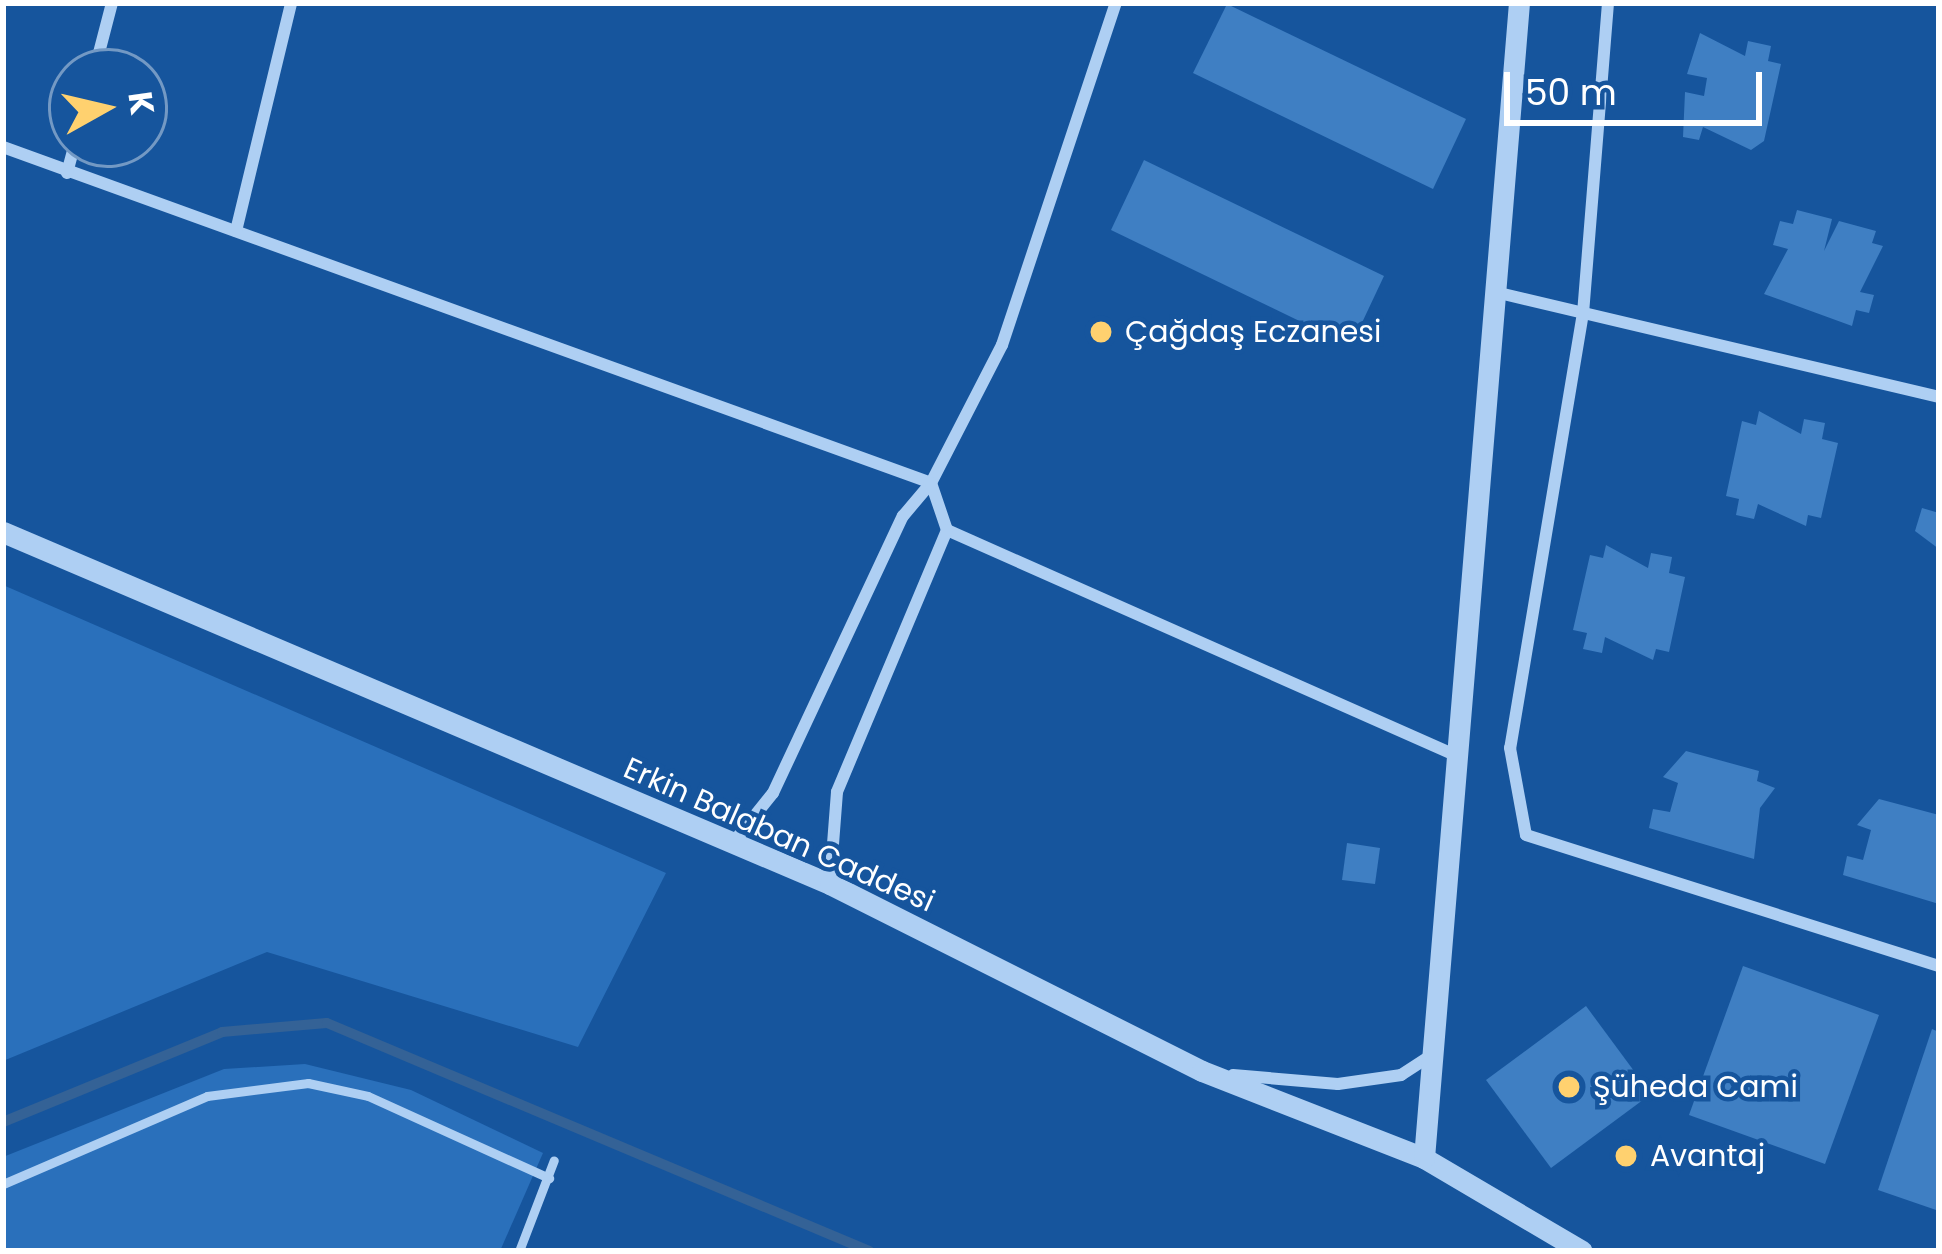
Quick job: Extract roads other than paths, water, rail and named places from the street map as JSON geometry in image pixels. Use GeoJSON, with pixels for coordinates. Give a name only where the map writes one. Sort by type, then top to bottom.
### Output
{"type":"FeatureCollection","features":[{"type":"Feature","properties":{"kind":"street"},"geometry":{"type":"LineString","coordinates":[[100,48],[112,3]]}},
{"type":"Feature","properties":{"kind":"street"},"geometry":{"type":"LineString","coordinates":[[236,231],[291,3]]}},
{"type":"Feature","properties":{"kind":"street"},"geometry":{"type":"LineString","coordinates":[[732,844],[773,793],[903,516],[931,483],[1002,346],[1116,3]]}},
{"type":"Feature","properties":{"kind":"street"},"geometry":{"type":"LineString","coordinates":[[1424,1158],[1519,3]]}},
{"type":"Feature","properties":{"kind":"street"},"geometry":{"type":"LineString","coordinates":[[1608,3],[1583,313],[1510,748],[1526,835],[1939,966]]}},
{"type":"Feature","properties":{"kind":"street"},"geometry":{"type":"LineString","coordinates":[[3,147],[931,483]]}},
{"type":"Feature","properties":{"kind":"street"},"geometry":{"type":"LineString","coordinates":[[68,173],[69,168]]}},
{"type":"Feature","properties":{"kind":"street"},"geometry":{"type":"LineString","coordinates":[[1495,292],[1939,398]]}},
{"type":"Feature","properties":{"kind":"street"},"geometry":{"type":"LineString","coordinates":[[830,884],[837,792],[947,530],[931,483]]}},
{"type":"Feature","properties":{"kind":"street"},"geometry":{"type":"LineString","coordinates":[[947,530],[1458,757]]}},
{"type":"Feature","properties":{"kind":"street","name":"Erkin Balaban Caddesi"},"geometry":{"type":"LineString","coordinates":[[3,532],[830,884],[1202,1071],[1424,1158],[1582,1251]]}},
{"type":"Feature","properties":{"kind":"street"},"geometry":{"type":"LineString","coordinates":[[1202,1071],[1338,1084],[1401,1076],[1434,1053]]}},
{"type":"Feature","properties":{"kind":"lane"},"geometry":{"type":"LineString","coordinates":[[3,1184],[207,1096],[308,1083],[368,1096],[550,1178]]}},
{"type":"Feature","properties":{"kind":"lane"},"geometry":{"type":"LineString","coordinates":[[519,1251],[554,1160]]}},
{"type":"Feature","properties":{"kind":"waterway"},"geometry":{"type":"LineString","coordinates":[[3,1122],[222,1032],[327,1023],[869,1251]]}},
{"type":"Feature","properties":{"kind":"place","name":"Çağdaş Eczanesi"},"geometry":{"type":"Point","coordinates":[1101,332]}},
{"type":"Feature","properties":{"kind":"place","name":"Şüheda Cami"},"geometry":{"type":"Point","coordinates":[1569,1087]}},
{"type":"Feature","properties":{"kind":"place","name":"Avantaj"},"geometry":{"type":"Point","coordinates":[1626,1156]}}]}
